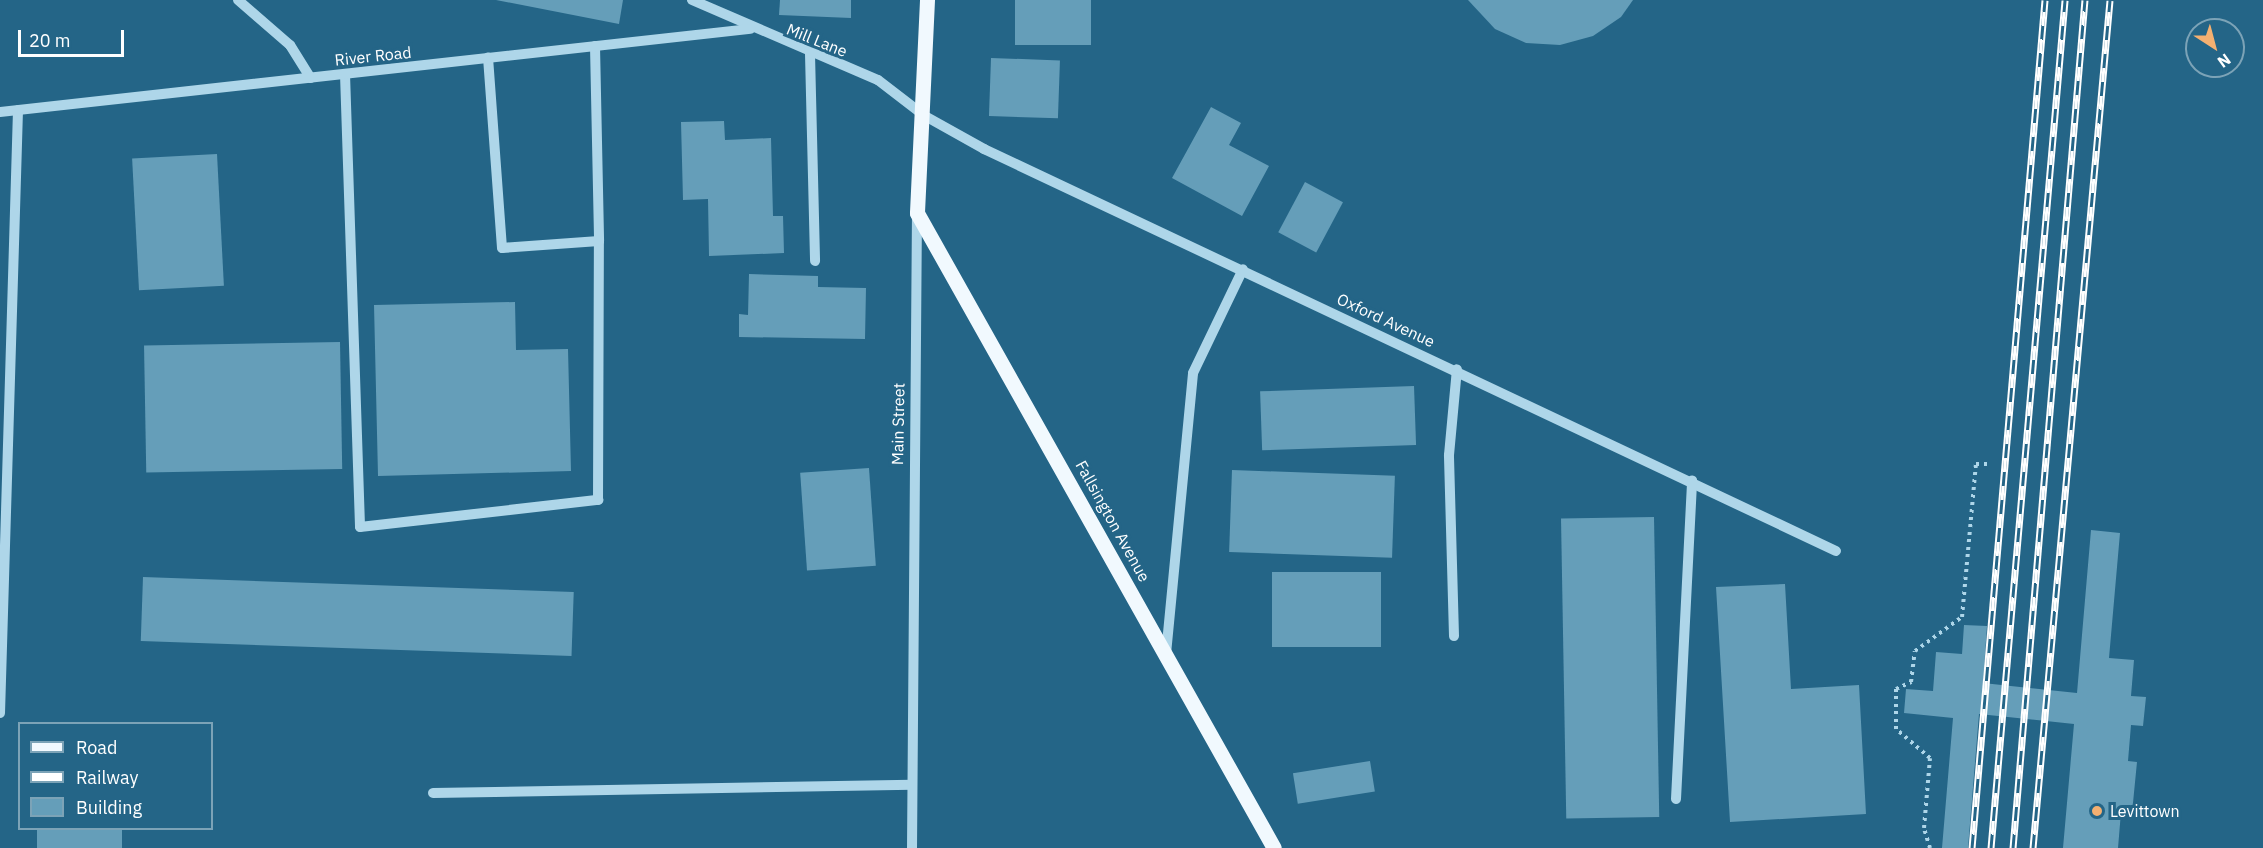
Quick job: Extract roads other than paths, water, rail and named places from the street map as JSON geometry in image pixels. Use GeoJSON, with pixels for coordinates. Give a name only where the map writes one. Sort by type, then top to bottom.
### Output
{"type":"FeatureCollection","features":[{"type":"Feature","properties":{"kind":"main road","name":"Main Street"},"geometry":{"type":"LineString","coordinates":[[917,213],[925,116],[927,0]]}},
{"type":"Feature","properties":{"kind":"main road","name":"Fallsington Avenue"},"geometry":{"type":"LineString","coordinates":[[917,213],[1274,848]]}},
{"type":"Feature","properties":{"kind":"street"},"geometry":{"type":"LineString","coordinates":[[238,0],[290,45],[311,78]]}},
{"type":"Feature","properties":{"kind":"street","name":"Mill Lane"},"geometry":{"type":"LineString","coordinates":[[692,0],[750,28],[888,85],[925,116]]}},
{"type":"Feature","properties":{"kind":"street","name":"River Road"},"geometry":{"type":"LineString","coordinates":[[0,112],[750,28]]}},
{"type":"Feature","properties":{"kind":"street"},"geometry":{"type":"LineString","coordinates":[[345,74],[360,527],[598,500],[599,241],[595,46]]}},
{"type":"Feature","properties":{"kind":"street"},"geometry":{"type":"LineString","coordinates":[[810,54],[815,261]]}},
{"type":"Feature","properties":{"kind":"street"},"geometry":{"type":"LineString","coordinates":[[488,58],[502,248],[599,241]]}},
{"type":"Feature","properties":{"kind":"street"},"geometry":{"type":"LineString","coordinates":[[0,713],[4,479],[18,110]]}},
{"type":"Feature","properties":{"kind":"street","name":"Oxford Avenue"},"geometry":{"type":"LineString","coordinates":[[925,116],[984,149],[1457,369],[1836,551]]}},
{"type":"Feature","properties":{"kind":"street","name":"Main Street"},"geometry":{"type":"LineString","coordinates":[[912,848],[917,213]]}},
{"type":"Feature","properties":{"kind":"street"},"geometry":{"type":"LineString","coordinates":[[1166,654],[1192,373],[1243,269]]}},
{"type":"Feature","properties":{"kind":"street"},"geometry":{"type":"LineString","coordinates":[[1454,636],[1449,455],[1457,369]]}},
{"type":"Feature","properties":{"kind":"street"},"geometry":{"type":"LineString","coordinates":[[1676,799],[1692,480]]}},
{"type":"Feature","properties":{"kind":"street"},"geometry":{"type":"LineString","coordinates":[[433,793],[912,785]]}},
{"type":"Feature","properties":{"kind":"railway"},"geometry":{"type":"LineString","coordinates":[[1972,848],[2045,0]]}},
{"type":"Feature","properties":{"kind":"railway"},"geometry":{"type":"LineString","coordinates":[[1991,848],[2065,0]]}},
{"type":"Feature","properties":{"kind":"railway"},"geometry":{"type":"LineString","coordinates":[[2013,848],[2085,0]]}},
{"type":"Feature","properties":{"kind":"railway"},"geometry":{"type":"LineString","coordinates":[[2033,848],[2110,0]]}},
{"type":"Feature","properties":{"kind":"place","name":"Levittown"},"geometry":{"type":"Point","coordinates":[2097,811]}}]}
